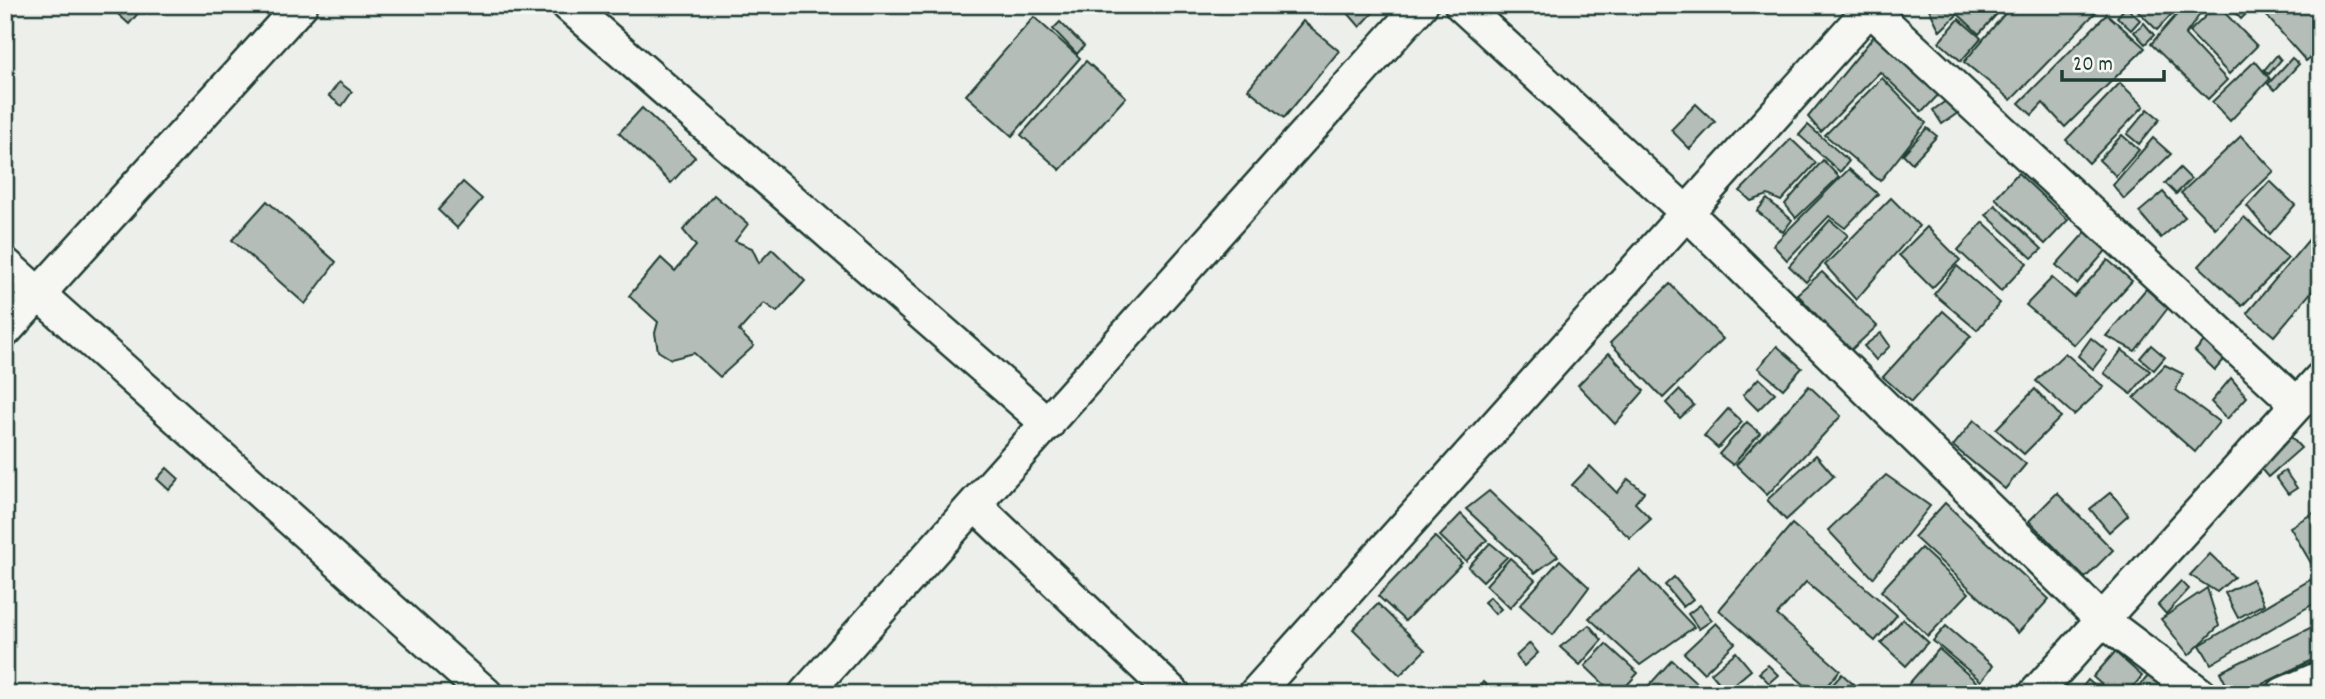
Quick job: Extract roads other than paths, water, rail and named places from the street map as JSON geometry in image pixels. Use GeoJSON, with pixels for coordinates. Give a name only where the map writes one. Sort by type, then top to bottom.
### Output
{"type":"FeatureCollection","features":[{"type":"Feature","properties":{"kind":"street"},"geometry":{"type":"LineString","coordinates":[[5,331],[300,5]]}},
{"type":"Feature","properties":{"kind":"street"},"geometry":{"type":"LineString","coordinates":[[568,5],[1048,424]]}},
{"type":"Feature","properties":{"kind":"street"},"geometry":{"type":"LineString","coordinates":[[805,694],[1422,5]]}},
{"type":"Feature","properties":{"kind":"street"},"geometry":{"type":"LineString","coordinates":[[1461,5],[1686,214],[2102,620],[2200,694]]}},
{"type":"Feature","properties":{"kind":"street"},"geometry":{"type":"LineString","coordinates":[[1255,694],[1872,7],[2297,404]]}},
{"type":"Feature","properties":{"kind":"street"},"geometry":{"type":"LineString","coordinates":[[5,264],[486,694]]}},
{"type":"Feature","properties":{"kind":"street"},"geometry":{"type":"LineString","coordinates":[[2035,694],[2320,379]]}},
{"type":"Feature","properties":{"kind":"street"},"geometry":{"type":"LineString","coordinates":[[976,506],[1174,694]]}},
{"type":"Feature","properties":{"kind":"street"},"geometry":{"type":"LineString","coordinates":[[2283,694],[2320,678]]}}]}
